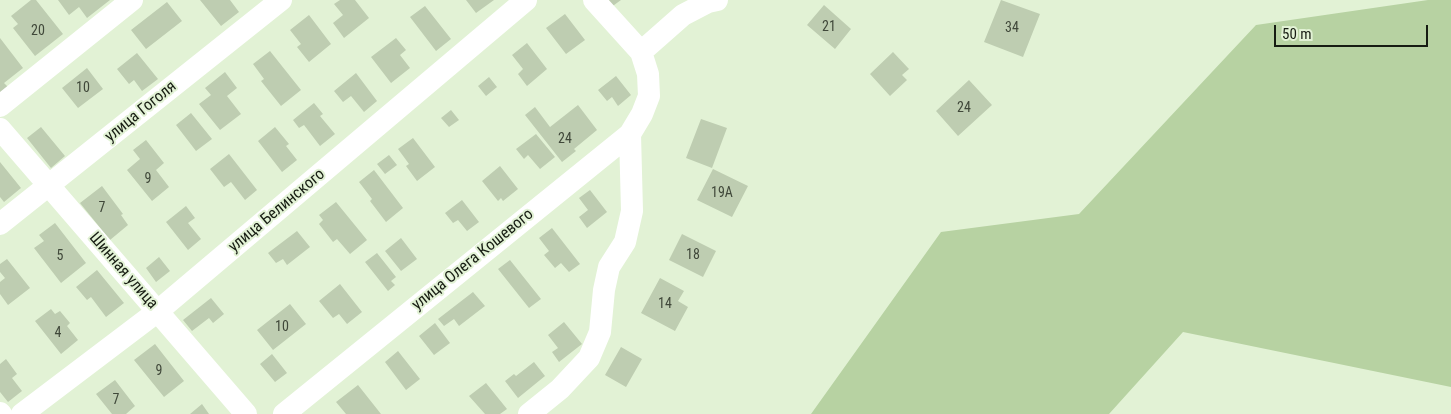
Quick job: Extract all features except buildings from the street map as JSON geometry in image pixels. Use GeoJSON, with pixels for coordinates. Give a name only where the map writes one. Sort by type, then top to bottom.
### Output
{"type":"FeatureCollection","features":[{"type":"Feature","properties":{"kind":"street"},"geometry":{"type":"LineString","coordinates":[[0,106],[132,0]]}},
{"type":"Feature","properties":{"kind":"street","name":"улица Гоголя"},"geometry":{"type":"LineString","coordinates":[[0,224],[281,0]]}},
{"type":"Feature","properties":{"kind":"street","name":"улица Белинского"},"geometry":{"type":"LineString","coordinates":[[22,414],[158,311],[526,0]]}},
{"type":"Feature","properties":{"kind":"street"},"geometry":{"type":"LineString","coordinates":[[594,0],[641,52],[683,15],[708,2],[717,0]]}},
{"type":"Feature","properties":{"kind":"street","name":"улица Олега Кошевого"},"geometry":{"type":"LineString","coordinates":[[284,414],[630,134],[642,114],[649,96],[648,74],[641,52]]}},
{"type":"Feature","properties":{"kind":"street","name":"Шинная улица"},"geometry":{"type":"LineString","coordinates":[[0,129],[246,414]]}},
{"type":"Feature","properties":{"kind":"street"},"geometry":{"type":"LineString","coordinates":[[529,414],[560,389],[589,358],[600,332],[604,290],[609,267],[625,242],[632,211],[630,134]]}},
{"type":"Feature","properties":{"kind":"green space"},"geometry":{"type":"Polygon","coordinates":[[[1428,0],[1451,0],[1451,387],[1183,332],[1109,414],[811,414],[941,232],[1079,214],[1256,25],[1428,0]]]}}]}
